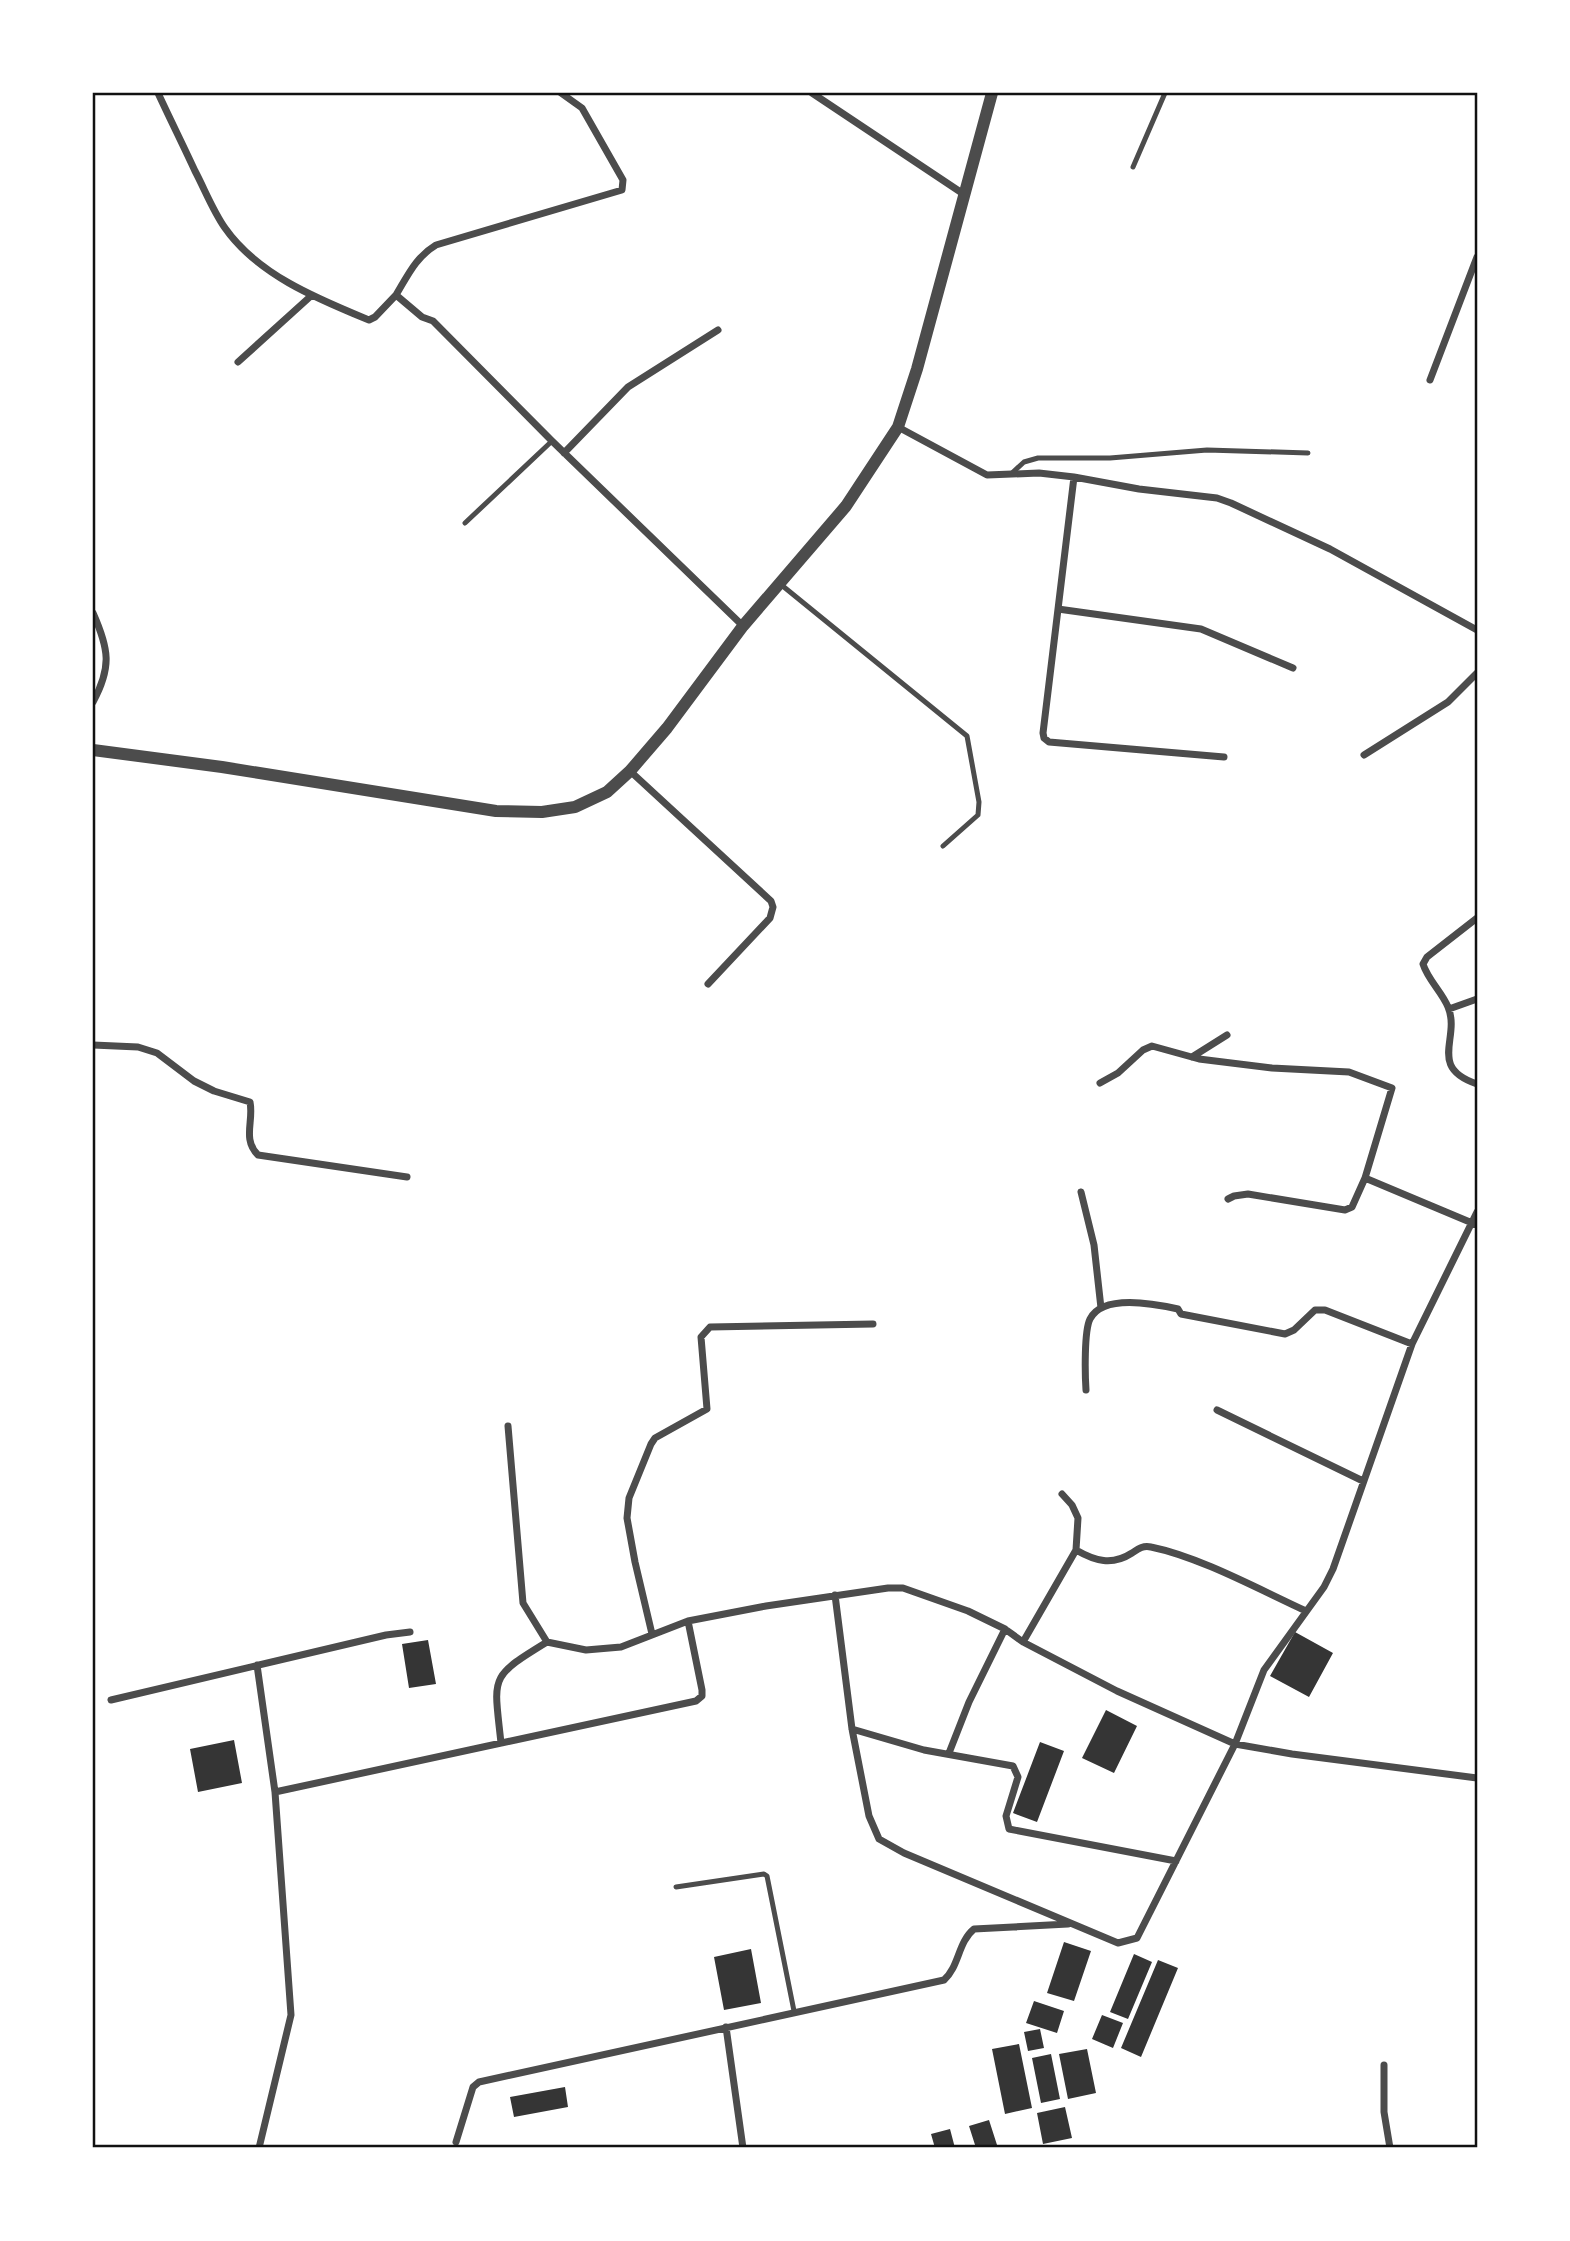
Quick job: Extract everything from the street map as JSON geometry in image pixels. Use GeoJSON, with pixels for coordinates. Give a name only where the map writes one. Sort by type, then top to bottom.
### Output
{"type":"FeatureCollection","features":[{"type":"Feature","properties":{"kind":"street"},"geometry":{"type":"LineString","coordinates":[[158,93],[212,206],[226,229],[253,257],[279,277],[369,320],[396,295],[423,253],[436,245],[622,190],[623,180],[582,108],[561,93]]}},
{"type":"Feature","properties":{"kind":"street"},"geometry":{"type":"LineString","coordinates":[[812,93],[965,195]]}},
{"type":"Feature","properties":{"kind":"street"},"geometry":{"type":"LineString","coordinates":[[93,750],[222,767],[496,811],[542,812],[576,807],[607,792],[630,771],[667,728],[743,626],[846,506],[898,427],[917,369],[992,93]]}},
{"type":"Feature","properties":{"kind":"street"},"geometry":{"type":"LineString","coordinates":[[1430,380],[1477,257]]}},
{"type":"Feature","properties":{"kind":"street"},"geometry":{"type":"LineString","coordinates":[[238,362],[312,295]]}},
{"type":"Feature","properties":{"kind":"street"},"geometry":{"type":"LineString","coordinates":[[396,295],[422,317],[436,324],[564,453],[743,626]]}},
{"type":"Feature","properties":{"kind":"street"},"geometry":{"type":"LineString","coordinates":[[564,453],[628,387],[718,330]]}},
{"type":"Feature","properties":{"kind":"street"},"geometry":{"type":"LineString","coordinates":[[898,427],[982,474],[993,476],[1039,473],[1217,498],[1330,549],[1477,630]]}},
{"type":"Feature","properties":{"kind":"street"},"geometry":{"type":"LineString","coordinates":[[1074,477],[1044,738],[1049,742],[1224,757]]}},
{"type":"Feature","properties":{"kind":"street"},"geometry":{"type":"LineString","coordinates":[[1058,609],[1201,629],[1293,668]]}},
{"type":"Feature","properties":{"kind":"street"},"geometry":{"type":"LineString","coordinates":[[93,613],[107,652],[107,664],[102,685],[93,702]]}},
{"type":"Feature","properties":{"kind":"street"},"geometry":{"type":"LineString","coordinates":[[1364,755],[1448,702],[1477,673]]}},
{"type":"Feature","properties":{"kind":"street"},"geometry":{"type":"LineString","coordinates":[[630,771],[771,901],[773,907],[770,918],[708,984]]}},
{"type":"Feature","properties":{"kind":"street"},"geometry":{"type":"LineString","coordinates":[[1477,918],[1423,961],[1424,968],[1449,1009],[1450,1064],[1464,1080],[1477,1084]]}},
{"type":"Feature","properties":{"kind":"street"},"geometry":{"type":"LineString","coordinates":[[1449,1009],[1477,999]]}},
{"type":"Feature","properties":{"kind":"street"},"geometry":{"type":"LineString","coordinates":[[1191,1057],[1227,1035]]}},
{"type":"Feature","properties":{"kind":"street"},"geometry":{"type":"LineString","coordinates":[[93,1045],[138,1047],[157,1053],[194,1081],[214,1091],[250,1102],[252,1111],[248,1139],[251,1148],[258,1155],[407,1177]]}},
{"type":"Feature","properties":{"kind":"street"},"geometry":{"type":"LineString","coordinates":[[1100,1083],[1118,1073],[1147,1047],[1155,1047],[1191,1057],[1272,1068],[1349,1072],[1392,1088],[1353,1206],[1345,1210],[1248,1194],[1228,1199]]}},
{"type":"Feature","properties":{"kind":"street"},"geometry":{"type":"LineString","coordinates":[[1364,1178],[1474,1225]]}},
{"type":"Feature","properties":{"kind":"street"},"geometry":{"type":"LineString","coordinates":[[1081,1192],[1094,1245],[1101,1308]]}},
{"type":"Feature","properties":{"kind":"street"},"geometry":{"type":"LineString","coordinates":[[835,1595],[852,1729],[869,1815],[878,1839],[904,1853],[1118,1943],[1137,1938],[1235,1744],[1264,1670],[1333,1569],[1412,1343],[1474,1225],[1477,1213]]}},
{"type":"Feature","properties":{"kind":"street"},"geometry":{"type":"LineString","coordinates":[[1086,1390],[1090,1319],[1101,1308],[1116,1303],[1151,1303],[1178,1309],[1181,1314],[1285,1334],[1294,1330],[1315,1310],[1325,1310],[1412,1343]]}},
{"type":"Feature","properties":{"kind":"street"},"geometry":{"type":"LineString","coordinates":[[652,1634],[635,1562],[627,1507],[655,1438],[707,1409],[701,1337],[703,1332],[710,1327],[873,1324]]}},
{"type":"Feature","properties":{"kind":"street"},"geometry":{"type":"LineString","coordinates":[[1217,1410],[1363,1481]]}},
{"type":"Feature","properties":{"kind":"street"},"geometry":{"type":"LineString","coordinates":[[508,1426],[523,1602],[547,1642]]}},
{"type":"Feature","properties":{"kind":"street"},"geometry":{"type":"LineString","coordinates":[[1023,1642],[1076,1550],[1078,1518],[1072,1505],[1062,1494]]}},
{"type":"Feature","properties":{"kind":"street"},"geometry":{"type":"LineString","coordinates":[[1076,1550],[1104,1562],[1116,1561],[1148,1546],[1186,1558],[1306,1611]]}},
{"type":"Feature","properties":{"kind":"street"},"geometry":{"type":"LineString","coordinates":[[502,1743],[497,1685],[502,1672],[513,1662],[547,1642],[572,1648],[599,1650],[621,1647],[688,1621],[835,1595],[903,1588],[968,1611],[1117,1691],[1235,1744],[1477,1778]]}},
{"type":"Feature","properties":{"kind":"street"},"geometry":{"type":"LineString","coordinates":[[275,1792],[699,1700],[702,1690],[688,1621]]}},
{"type":"Feature","properties":{"kind":"street"},"geometry":{"type":"LineString","coordinates":[[949,1754],[1005,1629]]}},
{"type":"Feature","properties":{"kind":"street"},"geometry":{"type":"LineString","coordinates":[[111,1700],[386,1635],[410,1632]]}},
{"type":"Feature","properties":{"kind":"street"},"geometry":{"type":"LineString","coordinates":[[257,1665],[275,1792],[291,2015],[259,2148]]}},
{"type":"Feature","properties":{"kind":"street"},"geometry":{"type":"LineString","coordinates":[[852,1729],[924,1750],[1013,1766],[1018,1777],[1006,1816],[1009,1829],[1176,1861]]}},
{"type":"Feature","properties":{"kind":"street"},"geometry":{"type":"LineString","coordinates":[[456,2142],[473,2087],[479,2082],[944,1980],[974,1929],[1071,1924]]}},
{"type":"Feature","properties":{"kind":"street"},"geometry":{"type":"LineString","coordinates":[[726,2027],[743,2148]]}},
{"type":"Feature","properties":{"kind":"street"},"geometry":{"type":"LineString","coordinates":[[1384,2066],[1384,2112],[1390,2148]]}},
{"type":"Feature","properties":{"kind":"lane"},"geometry":{"type":"LineString","coordinates":[[1133,167],[1165,93]]}},
{"type":"Feature","properties":{"kind":"lane"},"geometry":{"type":"LineString","coordinates":[[465,523],[552,441]]}},
{"type":"Feature","properties":{"kind":"lane"},"geometry":{"type":"LineString","coordinates":[[1010,475],[1024,462],[1038,458],[1110,458],[1207,450],[1308,453]]}},
{"type":"Feature","properties":{"kind":"lane"},"geometry":{"type":"LineString","coordinates":[[779,583],[967,736],[979,802],[978,815],[943,846]]}},
{"type":"Feature","properties":{"kind":"lane"},"geometry":{"type":"LineString","coordinates":[[676,1887],[764,1874],[767,1876],[794,2011]]}},
{"type":"Feature","properties":{"kind":"path"},"geometry":{"type":"LineString","coordinates":[[1477,772],[1477,779]]}},
{"type":"Feature","properties":{"kind":"building"},"geometry":{"type":"Polygon","coordinates":[[[1295,1632],[1333,1653],[1309,1697],[1270,1676],[1295,1632]]]}},
{"type":"Feature","properties":{"kind":"building"},"geometry":{"type":"Polygon","coordinates":[[[428,1640],[436,1684],[409,1688],[402,1644],[428,1640]]]}},
{"type":"Feature","properties":{"kind":"building"},"geometry":{"type":"Polygon","coordinates":[[[1106,1710],[1137,1726],[1114,1773],[1082,1758],[1106,1710]]]}},
{"type":"Feature","properties":{"kind":"building"},"geometry":{"type":"Polygon","coordinates":[[[234,1740],[242,1783],[198,1792],[190,1749],[234,1740]]]}},
{"type":"Feature","properties":{"kind":"building"},"geometry":{"type":"Polygon","coordinates":[[[1040,1742],[1064,1751],[1037,1822],[1013,1813],[1040,1742]]]}},
{"type":"Feature","properties":{"kind":"building"},"geometry":{"type":"Polygon","coordinates":[[[1064,1942],[1091,1951],[1074,2001],[1047,1993],[1064,1942]]]}},
{"type":"Feature","properties":{"kind":"building"},"geometry":{"type":"Polygon","coordinates":[[[751,1949],[761,2003],[724,2010],[714,1957],[751,1949]]]}},
{"type":"Feature","properties":{"kind":"building"},"geometry":{"type":"Polygon","coordinates":[[[1134,1954],[1152,1962],[1128,2019],[1110,2012],[1134,1954]]]}},
{"type":"Feature","properties":{"kind":"building"},"geometry":{"type":"Polygon","coordinates":[[[1158,1960],[1178,1968],[1141,2057],[1121,2048],[1158,1960]]]}},
{"type":"Feature","properties":{"kind":"building"},"geometry":{"type":"Polygon","coordinates":[[[1034,2001],[1064,2011],[1057,2033],[1026,2023],[1034,2001]]]}},
{"type":"Feature","properties":{"kind":"building"},"geometry":{"type":"Polygon","coordinates":[[[1102,2015],[1123,2023],[1113,2048],[1092,2039],[1102,2015]]]}},
{"type":"Feature","properties":{"kind":"building"},"geometry":{"type":"Polygon","coordinates":[[[1040,2029],[1044,2048],[1028,2051],[1024,2032],[1040,2029]]]}},
{"type":"Feature","properties":{"kind":"building"},"geometry":{"type":"Polygon","coordinates":[[[1019,2044],[1032,2108],[1005,2114],[992,2049],[1019,2044]]]}},
{"type":"Feature","properties":{"kind":"building"},"geometry":{"type":"Polygon","coordinates":[[[1087,2049],[1096,2093],[1068,2099],[1059,2054],[1087,2049]]]}},
{"type":"Feature","properties":{"kind":"building"},"geometry":{"type":"Polygon","coordinates":[[[1051,2054],[1060,2099],[1041,2103],[1032,2058],[1051,2054]]]}},
{"type":"Feature","properties":{"kind":"building"},"geometry":{"type":"Polygon","coordinates":[[[565,2087],[568,2107],[514,2117],[510,2097],[565,2087]]]}},
{"type":"Feature","properties":{"kind":"building"},"geometry":{"type":"Polygon","coordinates":[[[1065,2107],[1072,2138],[1043,2144],[1037,2113],[1065,2107]]]}},
{"type":"Feature","properties":{"kind":"building"},"geometry":{"type":"Polygon","coordinates":[[[989,2120],[998,2148],[976,2148],[969,2126],[989,2120]]]}},
{"type":"Feature","properties":{"kind":"building"},"geometry":{"type":"Polygon","coordinates":[[[950,2129],[955,2148],[935,2148],[931,2134],[950,2129]]]}}]}
